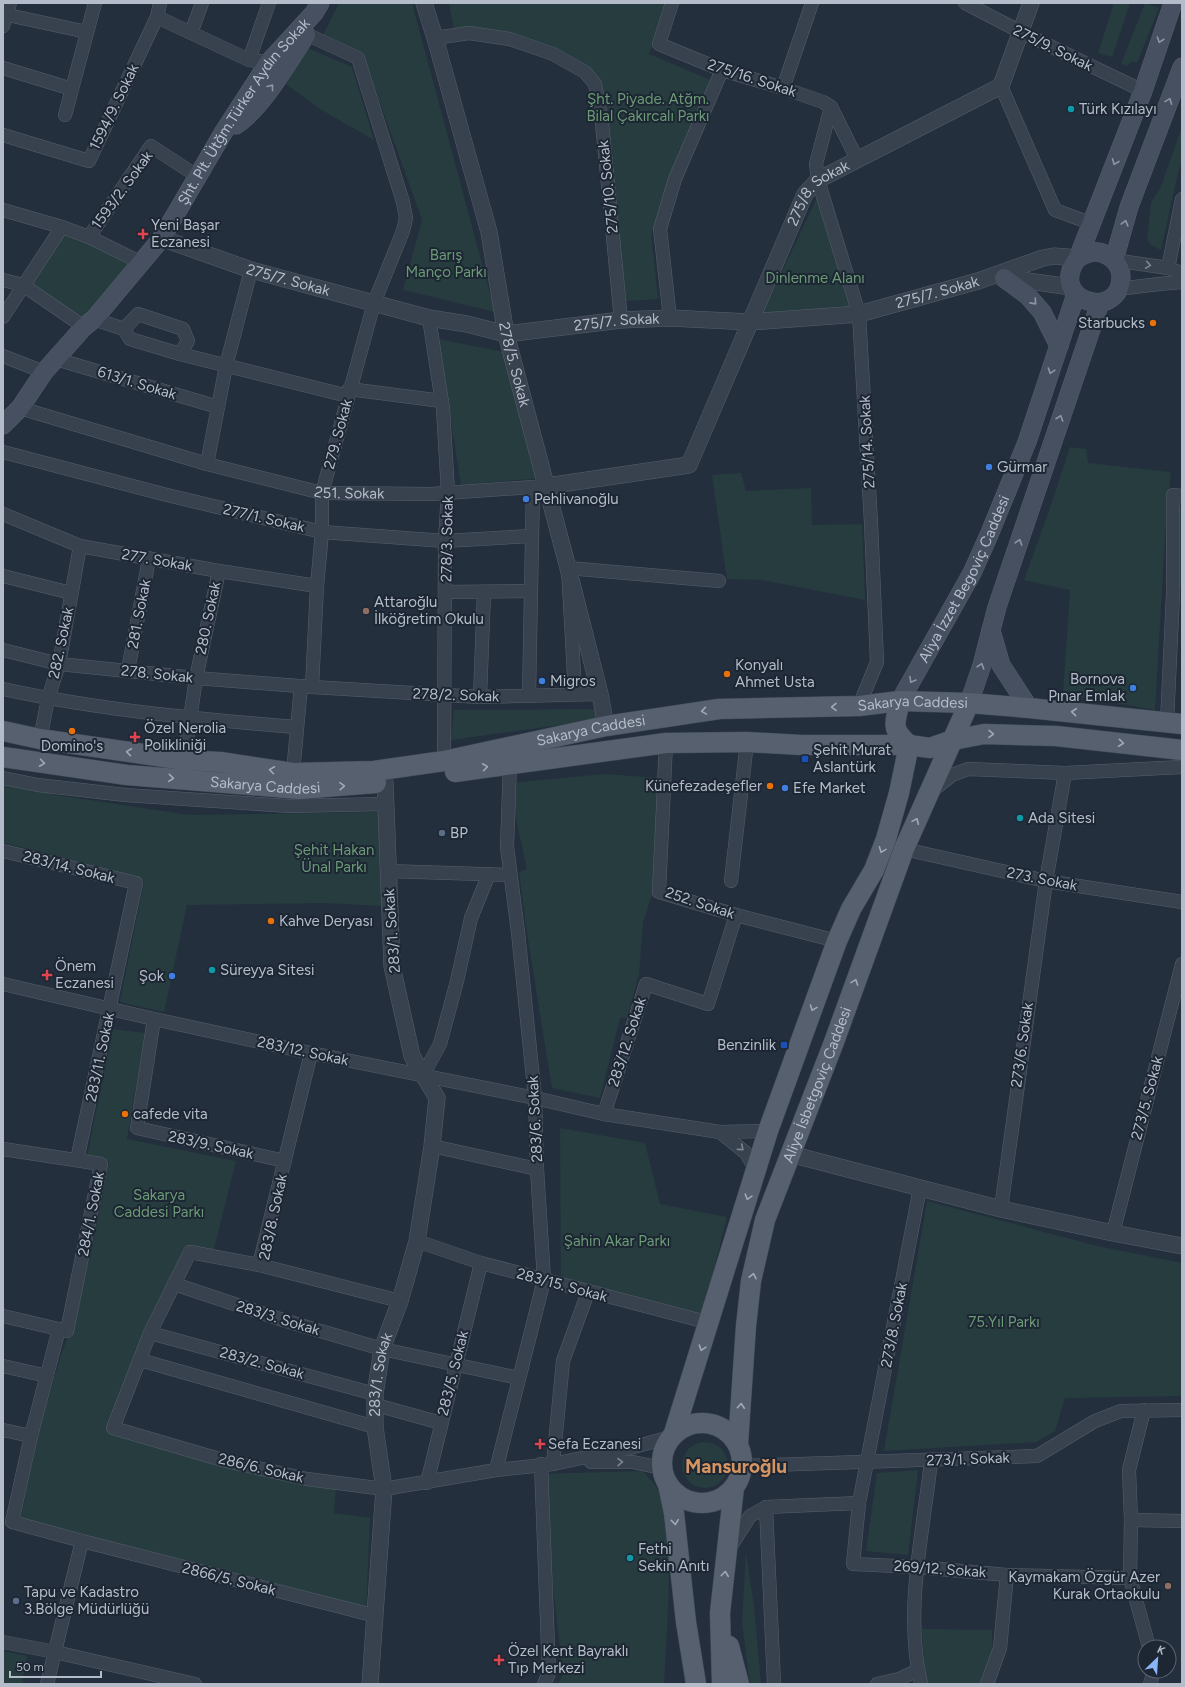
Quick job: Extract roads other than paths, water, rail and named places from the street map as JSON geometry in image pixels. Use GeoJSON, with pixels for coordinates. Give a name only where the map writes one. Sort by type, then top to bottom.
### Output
{"type":"FeatureCollection","features":[{"type":"Feature","properties":{"kind":"main road","name":"Aliya İzzet Begoviç Caddesi"},"geometry":{"type":"LineString","coordinates":[[900,701],[972,573],[1028,442],[1059,346],[1074,291],[1070,279],[1070,272],[1078,258],[1090,223],[1143,91],[1173,3]]}},
{"type":"Feature","properties":{"kind":"main road"},"geometry":{"type":"LineString","coordinates":[[223,133],[246,118],[276,81],[306,34],[317,8]]}},
{"type":"Feature","properties":{"kind":"main road","name":"Şht. Plt. Ütğm.Türker Aydın Sokak"},"geometry":{"type":"LineString","coordinates":[[3,425],[20,408],[44,372],[142,263],[161,238],[223,133],[269,62],[317,8]]}},
{"type":"Feature","properties":{"kind":"main road"},"geometry":{"type":"LineString","coordinates":[[1114,260],[1129,206],[1182,66]]}},
{"type":"Feature","properties":{"kind":"main road"},"geometry":{"type":"LineString","coordinates":[[1074,291],[1087,302],[1100,303],[1114,296],[1118,289],[1121,274],[1114,260],[1103,253],[1090,252],[1078,258]]}},
{"type":"Feature","properties":{"kind":"main road"},"geometry":{"type":"LineString","coordinates":[[998,277],[1027,295],[1042,312],[1059,346]]}},
{"type":"Feature","properties":{"kind":"main road","name":"Aliya İzzet Begoviç Caddesi"},"geometry":{"type":"LineString","coordinates":[[969,703],[1000,600],[1100,303]]}},
{"type":"Feature","properties":{"kind":"main road"},"geometry":{"type":"LineString","coordinates":[[991,629],[1001,665],[1029,708]]}},
{"type":"Feature","properties":{"kind":"main road"},"geometry":{"type":"LineString","coordinates":[[900,701],[895,722],[898,735],[909,745]]}},
{"type":"Feature","properties":{"kind":"main road","name":"Sakarya Caddesi"},"geometry":{"type":"LineString","coordinates":[[3,731],[40,739],[184,760],[220,762],[293,773],[374,771],[444,762],[606,726],[719,709],[859,706],[900,701],[969,703],[1174,723]]}},
{"type":"Feature","properties":{"kind":"main road","name":"Aliye İsbetgoviç Caddesi"},"geometry":{"type":"LineString","coordinates":[[738,1444],[746,1326],[751,1281],[765,1220],[834,1042],[904,849],[969,703]]}},
{"type":"Feature","properties":{"kind":"main road"},"geometry":{"type":"LineString","coordinates":[[953,740],[984,734],[1056,736],[1182,750]]}},
{"type":"Feature","properties":{"kind":"main road","name":"Sakarya Caddesi"},"geometry":{"type":"LineString","coordinates":[[3,757],[127,775],[299,789],[385,782],[510,763],[666,743],[748,742],[801,745],[909,745],[930,748],[953,740]]}},
{"type":"Feature","properties":{"kind":"main road","name":"Aliye İsbetgoviç Caddesi"},"geometry":{"type":"LineString","coordinates":[[672,1435],[710,1324],[768,1131],[837,941],[851,910],[874,870],[886,839],[900,793],[909,745]]}},
{"type":"Feature","properties":{"kind":"main road"},"geometry":{"type":"LineString","coordinates":[[664,1476],[675,1492],[684,1499],[706,1503],[726,1495],[734,1487],[740,1477],[742,1455],[738,1444],[732,1435],[722,1428],[712,1424],[700,1422],[678,1429],[665,1446],[662,1456],[664,1476],[674,1513],[686,1622],[696,1684]]}},
{"type":"Feature","properties":{"kind":"main road"},"geometry":{"type":"LineString","coordinates":[[722,1684],[720,1613],[734,1487]]}},
{"type":"Feature","properties":{"kind":"main road"},"geometry":{"type":"LineString","coordinates":[[720,1613],[739,1684]]}},
{"type":"Feature","properties":{"kind":"main road"},"geometry":{"type":"LineString","coordinates":[[684,1684],[686,1622]]}},
{"type":"Feature","properties":{"kind":"street"},"geometry":{"type":"LineString","coordinates":[[65,115],[95,3]]}},
{"type":"Feature","properties":{"kind":"street"},"geometry":{"type":"LineString","coordinates":[[160,3],[157,17],[249,60],[269,62]]}},
{"type":"Feature","properties":{"kind":"street"},"geometry":{"type":"LineString","coordinates":[[191,33],[202,3]]}},
{"type":"Feature","properties":{"kind":"street"},"geometry":{"type":"LineString","coordinates":[[249,60],[269,3]]}},
{"type":"Feature","properties":{"kind":"street","name":"278/5. Sokak"},"geometry":{"type":"LineString","coordinates":[[424,3],[489,232],[506,334],[540,486],[568,568],[600,694],[606,726]]}},
{"type":"Feature","properties":{"kind":"street","name":"275/16. Sokak"},"geometry":{"type":"LineString","coordinates":[[672,3],[659,44],[722,70],[783,88],[823,102],[831,108]]}},
{"type":"Feature","properties":{"kind":"street"},"geometry":{"type":"LineString","coordinates":[[783,88],[812,3]]}},
{"type":"Feature","properties":{"kind":"street","name":"275/9. Sokak"},"geometry":{"type":"LineString","coordinates":[[965,3],[1143,91]]}},
{"type":"Feature","properties":{"kind":"street"},"geometry":{"type":"LineString","coordinates":[[1031,3],[1001,86],[1055,210],[1090,223]]}},
{"type":"Feature","properties":{"kind":"street"},"geometry":{"type":"LineString","coordinates":[[5,14],[87,32]]}},
{"type":"Feature","properties":{"kind":"street","name":"1594/9. Sokak"},"geometry":{"type":"LineString","coordinates":[[3,135],[88,161],[157,17]]}},
{"type":"Feature","properties":{"kind":"street","name":"275/10. Sokak"},"geometry":{"type":"LineString","coordinates":[[435,38],[469,33],[510,38],[553,54],[585,72],[595,84],[602,123],[621,320]]}},
{"type":"Feature","properties":{"kind":"street","name":"279. Sokak"},"geometry":{"type":"LineString","coordinates":[[293,773],[296,727],[306,687],[317,586],[322,532],[322,493],[348,392],[374,303],[403,232],[406,218],[403,202],[358,58],[306,34]]}},
{"type":"Feature","properties":{"kind":"street"},"geometry":{"type":"LineString","coordinates":[[3,68],[72,89]]}},
{"type":"Feature","properties":{"kind":"street"},"geometry":{"type":"LineString","coordinates":[[670,318],[660,229],[675,179],[722,70]]}},
{"type":"Feature","properties":{"kind":"street","name":"275/8. Sokak"},"geometry":{"type":"LineString","coordinates":[[689,465],[804,194],[818,180],[1001,86]]}},
{"type":"Feature","properties":{"kind":"street"},"geometry":{"type":"LineString","coordinates":[[831,108],[857,160]]}},
{"type":"Feature","properties":{"kind":"street","name":"275/14. Sokak"},"geometry":{"type":"LineString","coordinates":[[831,108],[817,159],[818,180],[859,314],[871,523],[877,662],[859,706]]}},
{"type":"Feature","properties":{"kind":"street","name":"1593/2. Sokak"},"geometry":{"type":"LineString","coordinates":[[89,237],[151,146],[197,176]]}},
{"type":"Feature","properties":{"kind":"street"},"geometry":{"type":"LineString","coordinates":[[1168,268],[1182,199]]}},
{"type":"Feature","properties":{"kind":"street"},"geometry":{"type":"LineString","coordinates":[[3,210],[62,227],[89,237],[142,263]]}},
{"type":"Feature","properties":{"kind":"street"},"geometry":{"type":"LineString","coordinates":[[3,317],[62,227]]}},
{"type":"Feature","properties":{"kind":"street","name":"275/7. Sokak"},"geometry":{"type":"LineString","coordinates":[[161,238],[251,270],[429,318],[467,324],[506,334],[621,320],[670,318],[750,322],[859,314],[998,277],[1042,258],[1054,256],[1078,258]]}},
{"type":"Feature","properties":{"kind":"street"},"geometry":{"type":"LineString","coordinates":[[1114,260],[1168,268],[1182,273]]}},
{"type":"Feature","properties":{"kind":"street"},"geometry":{"type":"LineString","coordinates":[[207,464],[226,366],[251,270]]}},
{"type":"Feature","properties":{"kind":"street"},"geometry":{"type":"LineString","coordinates":[[998,277],[1074,291]]}},
{"type":"Feature","properties":{"kind":"street"},"geometry":{"type":"LineString","coordinates":[[3,280],[23,285],[89,323],[124,329],[130,339],[180,354],[226,366],[348,392],[442,402]]}},
{"type":"Feature","properties":{"kind":"street"},"geometry":{"type":"LineString","coordinates":[[1118,289],[1182,282]]}},
{"type":"Feature","properties":{"kind":"street"},"geometry":{"type":"LineString","coordinates":[[124,329],[138,314],[183,329],[188,341],[180,354]]}},
{"type":"Feature","properties":{"kind":"street","name":"278/3. Sokak"},"geometry":{"type":"LineString","coordinates":[[429,318],[442,402],[448,492],[445,541],[444,762]]}},
{"type":"Feature","properties":{"kind":"street"},"geometry":{"type":"LineString","coordinates":[[3,356],[44,372]]}},
{"type":"Feature","properties":{"kind":"street","name":"613/1. Sokak"},"geometry":{"type":"LineString","coordinates":[[56,359],[218,407]]}},
{"type":"Feature","properties":{"kind":"street","name":"251. Sokak"},"geometry":{"type":"LineString","coordinates":[[20,408],[207,464],[322,493],[431,494],[540,486],[689,465]]}},
{"type":"Feature","properties":{"kind":"street","name":"277/1. Sokak"},"geometry":{"type":"LineString","coordinates":[[3,452],[170,496],[322,532],[445,541],[531,536]]}},
{"type":"Feature","properties":{"kind":"street","name":"278/5. Sokak"},"geometry":{"type":"LineString","coordinates":[[528,696],[531,536],[540,486]]}},
{"type":"Feature","properties":{"kind":"street"},"geometry":{"type":"LineString","coordinates":[[1174,723],[1173,495],[1182,496]]}},
{"type":"Feature","properties":{"kind":"street","name":"277. Sokak"},"geometry":{"type":"LineString","coordinates":[[3,514],[80,546],[218,571],[317,586]]}},
{"type":"Feature","properties":{"kind":"street","name":"282. Sokak"},"geometry":{"type":"LineString","coordinates":[[40,739],[48,699],[59,664],[80,546]]}},
{"type":"Feature","properties":{"kind":"street","name":"281. Sokak"},"geometry":{"type":"LineString","coordinates":[[128,670],[149,559]]}},
{"type":"Feature","properties":{"kind":"street"},"geometry":{"type":"LineString","coordinates":[[575,694],[568,568],[719,581]]}},
{"type":"Feature","properties":{"kind":"street","name":"280. Sokak"},"geometry":{"type":"LineString","coordinates":[[184,760],[196,678],[218,571]]}},
{"type":"Feature","properties":{"kind":"street"},"geometry":{"type":"LineString","coordinates":[[3,576],[72,593]]}},
{"type":"Feature","properties":{"kind":"street"},"geometry":{"type":"LineString","coordinates":[[445,592],[530,591]]}},
{"type":"Feature","properties":{"kind":"street"},"geometry":{"type":"LineString","coordinates":[[480,697],[484,592]]}},
{"type":"Feature","properties":{"kind":"street","name":"278. Sokak"},"geometry":{"type":"LineString","coordinates":[[3,650],[59,664],[196,678],[306,687]]}},
{"type":"Feature","properties":{"kind":"street","name":"278/2. Sokak"},"geometry":{"type":"LineString","coordinates":[[306,687],[480,697],[600,694]]}},
{"type":"Feature","properties":{"kind":"street"},"geometry":{"type":"LineString","coordinates":[[3,689],[48,699],[190,719],[296,727]]}},
{"type":"Feature","properties":{"kind":"street"},"geometry":{"type":"LineString","coordinates":[[731,881],[748,742]]}},
{"type":"Feature","properties":{"kind":"street","name":"252. Sokak"},"geometry":{"type":"LineString","coordinates":[[666,743],[660,892],[736,915],[837,941]]}},
{"type":"Feature","properties":{"kind":"street","name":"283/6. Sokak"},"geometry":{"type":"LineString","coordinates":[[496,1470],[544,1280],[537,1169],[535,1098],[507,847],[510,763]]}},
{"type":"Feature","properties":{"kind":"street"},"geometry":{"type":"LineString","coordinates":[[929,793],[952,775],[968,769],[1065,773],[1182,767]]}},
{"type":"Feature","properties":{"kind":"street","name":"273/6. Sokak"},"geometry":{"type":"LineString","coordinates":[[1001,1209],[1046,882],[1065,773]]}},
{"type":"Feature","properties":{"kind":"street"},"geometry":{"type":"LineString","coordinates":[[3,778],[38,785],[124,795],[289,806],[386,804]]}},
{"type":"Feature","properties":{"kind":"street","name":"283/1. Sokak"},"geometry":{"type":"LineString","coordinates":[[370,1684],[384,1489],[374,1427],[375,1399],[382,1349],[400,1301],[417,1241],[432,1146],[437,1098],[412,1056],[392,966],[385,782]]}},
{"type":"Feature","properties":{"kind":"street","name":"273. Sokak"},"geometry":{"type":"LineString","coordinates":[[904,849],[1046,882],[1182,902]]}},
{"type":"Feature","properties":{"kind":"street","name":"283/14. Sokak"},"geometry":{"type":"LineString","coordinates":[[3,851],[136,883]]}},
{"type":"Feature","properties":{"kind":"street"},"geometry":{"type":"LineString","coordinates":[[388,871],[510,875]]}},
{"type":"Feature","properties":{"kind":"street"},"geometry":{"type":"LineString","coordinates":[[423,1075],[440,1044],[457,981],[471,918],[489,874]]}},
{"type":"Feature","properties":{"kind":"street","name":"283/11. Sokak"},"geometry":{"type":"LineString","coordinates":[[77,1160],[136,883]]}},
{"type":"Feature","properties":{"kind":"street","name":"283/12. Sokak"},"geometry":{"type":"LineString","coordinates":[[604,1114],[646,984],[708,1004],[736,915]]}},
{"type":"Feature","properties":{"kind":"street","name":"273/5. Sokak"},"geometry":{"type":"LineString","coordinates":[[1113,1233],[1182,964]]}},
{"type":"Feature","properties":{"kind":"street","name":"283/12. Sokak"},"geometry":{"type":"LineString","coordinates":[[3,984],[311,1053],[535,1098],[604,1114],[720,1132],[768,1131]]}},
{"type":"Feature","properties":{"kind":"street","name":"283/9. Sokak"},"geometry":{"type":"LineString","coordinates":[[154,1019],[137,1128],[285,1161]]}},
{"type":"Feature","properties":{"kind":"street","name":"283/8. Sokak"},"geometry":{"type":"LineString","coordinates":[[311,1053],[260,1265],[400,1301]]}},
{"type":"Feature","properties":{"kind":"street"},"geometry":{"type":"LineString","coordinates":[[720,1132],[746,1153],[756,1170]]}},
{"type":"Feature","properties":{"kind":"street"},"geometry":{"type":"LineString","coordinates":[[432,1146],[537,1169]]}},
{"type":"Feature","properties":{"kind":"street","name":"284/1. Sokak"},"geometry":{"type":"LineString","coordinates":[[3,1149],[101,1164],[67,1331],[59,1329]]}},
{"type":"Feature","properties":{"kind":"street"},"geometry":{"type":"LineString","coordinates":[[790,1154],[1001,1209],[1182,1246]]}},
{"type":"Feature","properties":{"kind":"street","name":"273/8. Sokak"},"geometry":{"type":"LineString","coordinates":[[867,1462],[920,1188]]}},
{"type":"Feature","properties":{"kind":"street","name":"283/15. Sokak"},"geometry":{"type":"LineString","coordinates":[[417,1241],[481,1263],[710,1324]]}},
{"type":"Feature","properties":{"kind":"street","name":"286/6. Sokak"},"geometry":{"type":"LineString","coordinates":[[260,1265],[190,1252],[150,1333],[113,1428],[226,1461],[307,1479],[384,1489],[496,1470],[547,1464],[630,1448],[672,1435]]}},
{"type":"Feature","properties":{"kind":"street","name":"283/5. Sokak"},"geometry":{"type":"LineString","coordinates":[[427,1482],[481,1263]]}},
{"type":"Feature","properties":{"kind":"street","name":"283/3. Sokak"},"geometry":{"type":"LineString","coordinates":[[174,1284],[283,1320],[382,1349],[519,1378]]}},
{"type":"Feature","properties":{"kind":"street"},"geometry":{"type":"LineString","coordinates":[[544,1684],[549,1673],[547,1464],[563,1362],[588,1292]]}},
{"type":"Feature","properties":{"kind":"street"},"geometry":{"type":"LineString","coordinates":[[3,1316],[59,1329],[31,1436],[12,1522],[82,1541],[47,1684]]}},
{"type":"Feature","properties":{"kind":"street","name":"283/2. Sokak"},"geometry":{"type":"LineString","coordinates":[[150,1333],[375,1399],[441,1423]]}},
{"type":"Feature","properties":{"kind":"street"},"geometry":{"type":"LineString","coordinates":[[140,1360],[374,1427]]}},
{"type":"Feature","properties":{"kind":"street"},"geometry":{"type":"LineString","coordinates":[[3,1366],[47,1376]]}},
{"type":"Feature","properties":{"kind":"street"},"geometry":{"type":"LineString","coordinates":[[1144,1410],[1128,1470],[1131,1520],[1130,1578],[1147,1639]]}},
{"type":"Feature","properties":{"kind":"street","name":"273/1. Sokak"},"geometry":{"type":"LineString","coordinates":[[742,1466],[931,1461],[1037,1456],[1095,1421],[1121,1411],[1182,1410]]}},
{"type":"Feature","properties":{"kind":"street"},"geometry":{"type":"LineString","coordinates":[[3,1430],[31,1436]]}},
{"type":"Feature","properties":{"kind":"street"},"geometry":{"type":"LineString","coordinates":[[921,1684],[918,1670],[915,1632],[917,1567],[931,1461]]}},
{"type":"Feature","properties":{"kind":"street"},"geometry":{"type":"LineString","coordinates":[[547,1464],[633,1462],[664,1476]]}},
{"type":"Feature","properties":{"kind":"street","name":"269/12. Sokak"},"geometry":{"type":"LineString","coordinates":[[867,1462],[859,1503],[853,1564],[1008,1574],[1130,1578]]}},
{"type":"Feature","properties":{"kind":"street"},"geometry":{"type":"LineString","coordinates":[[727,1552],[750,1516],[766,1507],[859,1503]]}},
{"type":"Feature","properties":{"kind":"street"},"geometry":{"type":"LineString","coordinates":[[766,1507],[774,1684]]}},
{"type":"Feature","properties":{"kind":"street"},"geometry":{"type":"LineString","coordinates":[[1131,1520],[1182,1521]]}},
{"type":"Feature","properties":{"kind":"street","name":"2866/5. Sokak"},"geometry":{"type":"LineString","coordinates":[[82,1541],[376,1616]]}},
{"type":"Feature","properties":{"kind":"street"},"geometry":{"type":"LineString","coordinates":[[987,1684],[1000,1648],[1008,1574]]}},
{"type":"Feature","properties":{"kind":"street"},"geometry":{"type":"LineString","coordinates":[[3,1642],[55,1652],[195,1684]]}},
{"type":"Feature","properties":{"kind":"street"},"geometry":{"type":"LineString","coordinates":[[877,1684],[899,1679],[918,1670]]}},
{"type":"Feature","properties":{"kind":"place","name":"Türk Kızılayı"},"geometry":{"type":"Point","coordinates":[1071,109]}},
{"type":"Feature","properties":{"kind":"place","name":"Yeni Başar Eczanesi"},"geometry":{"type":"Point","coordinates":[143,234]}},
{"type":"Feature","properties":{"kind":"place","name":"Starbucks"},"geometry":{"type":"Point","coordinates":[1153,323]}},
{"type":"Feature","properties":{"kind":"place","name":"Gürmar"},"geometry":{"type":"Point","coordinates":[989,467]}},
{"type":"Feature","properties":{"kind":"place","name":"Pehlivanoğlu"},"geometry":{"type":"Point","coordinates":[526,499]}},
{"type":"Feature","properties":{"kind":"place","name":"Attaroğlu İlköğretim Okulu"},"geometry":{"type":"Point","coordinates":[366,611]}},
{"type":"Feature","properties":{"kind":"place","name":"Konyalı Ahmet Usta"},"geometry":{"type":"Point","coordinates":[727,674]}},
{"type":"Feature","properties":{"kind":"place","name":"Migros"},"geometry":{"type":"Point","coordinates":[542,681]}},
{"type":"Feature","properties":{"kind":"place","name":"Bornova Pınar Emlak"},"geometry":{"type":"Point","coordinates":[1133,688]}},
{"type":"Feature","properties":{"kind":"place","name":"Domino's"},"geometry":{"type":"Point","coordinates":[72,731]}},
{"type":"Feature","properties":{"kind":"place","name":"Özel Nerolia Polikliniği"},"geometry":{"type":"Point","coordinates":[135,737]}},
{"type":"Feature","properties":{"kind":"place","name":"Şehit Murat Aslantürk"},"geometry":{"type":"Point","coordinates":[805,759]}},
{"type":"Feature","properties":{"kind":"place","name":"Künefezadeşefler"},"geometry":{"type":"Point","coordinates":[770,786]}},
{"type":"Feature","properties":{"kind":"place","name":"Efe Market"},"geometry":{"type":"Point","coordinates":[785,788]}},
{"type":"Feature","properties":{"kind":"place","name":"Ada Sitesi"},"geometry":{"type":"Point","coordinates":[1020,818]}},
{"type":"Feature","properties":{"kind":"place","name":"BP"},"geometry":{"type":"Point","coordinates":[442,833]}},
{"type":"Feature","properties":{"kind":"place","name":"Kahve Deryası"},"geometry":{"type":"Point","coordinates":[271,921]}},
{"type":"Feature","properties":{"kind":"place","name":"Süreyya Sitesi"},"geometry":{"type":"Point","coordinates":[212,970]}},
{"type":"Feature","properties":{"kind":"place","name":"Önem Eczanesi"},"geometry":{"type":"Point","coordinates":[47,975]}},
{"type":"Feature","properties":{"kind":"place","name":"Şok"},"geometry":{"type":"Point","coordinates":[172,976]}},
{"type":"Feature","properties":{"kind":"place","name":"Benzinlik"},"geometry":{"type":"Point","coordinates":[784,1045]}},
{"type":"Feature","properties":{"kind":"place","name":"cafede vita"},"geometry":{"type":"Point","coordinates":[125,1114]}},
{"type":"Feature","properties":{"kind":"place","name":"Sefa Eczanesi"},"geometry":{"type":"Point","coordinates":[540,1444]}},
{"type":"Feature","properties":{"kind":"place","name":"Fethi Sekin Anıtı"},"geometry":{"type":"Point","coordinates":[630,1558]}},
{"type":"Feature","properties":{"kind":"place","name":"Kaymakam Özgür Azer Kurak Ortaokulu"},"geometry":{"type":"Point","coordinates":[1168,1586]}},
{"type":"Feature","properties":{"kind":"place","name":"Tapu ve Kadastro 3.Bölge Müdürlüğü"},"geometry":{"type":"Point","coordinates":[16,1601]}},
{"type":"Feature","properties":{"kind":"place","name":"Özel Kent Bayraklı Tıp Merkezi"},"geometry":{"type":"Point","coordinates":[499,1660]}},
{"type":"Feature","properties":{"kind":"district","name":"Mansuroğlu"},"geometry":{"type":"Point","coordinates":[736,1466]}},
{"type":"Feature","properties":{"kind":"park label","name":"Şht. Piyade. Atğm. Bilal Çakırcalı Parkı"},"geometry":{"type":"Point","coordinates":[648,108]}},
{"type":"Feature","properties":{"kind":"park label","name":"Barış Manço Parkı"},"geometry":{"type":"Point","coordinates":[446,264]}},
{"type":"Feature","properties":{"kind":"park label","name":"Dinlenme Alanı"},"geometry":{"type":"Point","coordinates":[815,278]}},
{"type":"Feature","properties":{"kind":"park label","name":"Şehit Hakan Ünal Parkı"},"geometry":{"type":"Point","coordinates":[334,858]}},
{"type":"Feature","properties":{"kind":"park label","name":"Sakarya Caddesi Parkı"},"geometry":{"type":"Point","coordinates":[159,1204]}},
{"type":"Feature","properties":{"kind":"park label","name":"Şahin Akar Parkı"},"geometry":{"type":"Point","coordinates":[617,1241]}},
{"type":"Feature","properties":{"kind":"park label","name":"75.Yıl Parkı"},"geometry":{"type":"Point","coordinates":[1004,1322]}}]}
